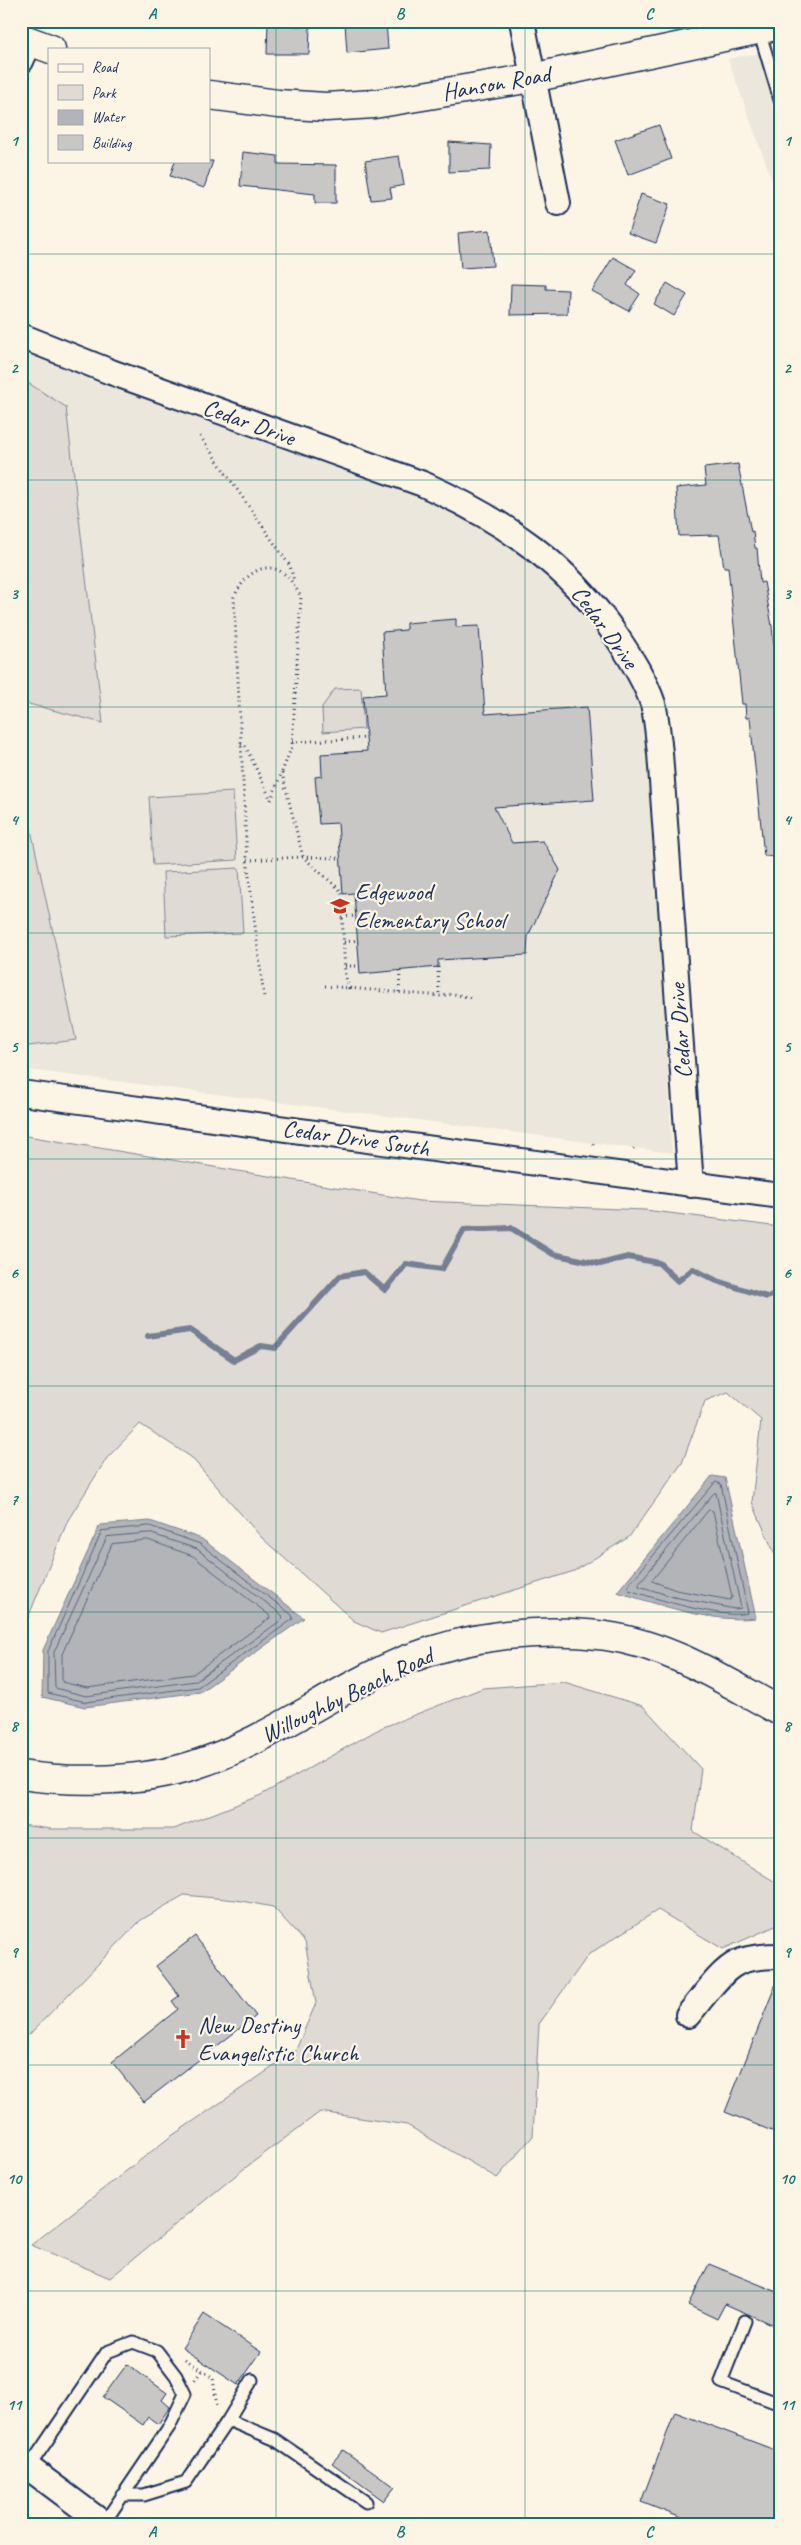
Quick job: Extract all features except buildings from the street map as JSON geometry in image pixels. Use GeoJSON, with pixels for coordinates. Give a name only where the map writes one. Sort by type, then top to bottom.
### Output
{"type":"FeatureCollection","features":[{"type":"Feature","properties":{"kind":"street"},"geometry":{"type":"LineString","coordinates":[[522,21],[558,203]]}},
{"type":"Feature","properties":{"kind":"street","name":"Hanson Road"},"geometry":{"type":"LineString","coordinates":[[210,95],[278,104],[326,107],[374,104],[532,78],[765,25]]}},
{"type":"Feature","properties":{"kind":"street","name":"Cedar Drive"},"geometry":{"type":"LineString","coordinates":[[21,336],[111,372],[423,484],[470,506],[545,557],[579,586],[635,664],[653,705],[660,753],[691,1185]]}},
{"type":"Feature","properties":{"kind":"street","name":"Cedar Drive South"},"geometry":{"type":"LineString","coordinates":[[21,1093],[691,1185]]}},
{"type":"Feature","properties":{"kind":"street"},"geometry":{"type":"LineString","coordinates":[[691,1185],[780,1196]]}},
{"type":"Feature","properties":{"kind":"street","name":"Willoughby Beach Road"},"geometry":{"type":"LineString","coordinates":[[21,1775],[44,1778],[99,1779],[143,1775],[193,1766],[256,1741],[407,1660],[455,1644],[513,1634],[549,1631],[607,1636],[655,1648],[699,1666],[780,1711]]}},
{"type":"Feature","properties":{"kind":"street"},"geometry":{"type":"LineString","coordinates":[[688,2015],[723,1974],[737,1962],[769,1956],[780,1956]]}},
{"type":"Feature","properties":{"kind":"street"},"geometry":{"type":"LineString","coordinates":[[25,2465],[104,2524]]}},
{"type":"Feature","properties":{"kind":"lane"},"geometry":{"type":"LineString","coordinates":[[765,25],[780,100]]}},
{"type":"Feature","properties":{"kind":"lane"},"geometry":{"type":"LineString","coordinates":[[745,2321],[721,2382],[780,2404]]}},
{"type":"Feature","properties":{"kind":"lane"},"geometry":{"type":"LineString","coordinates":[[25,2465],[107,2352],[133,2342],[157,2350],[176,2376],[185,2394],[169,2427],[104,2524]]}},
{"type":"Feature","properties":{"kind":"lane"},"geometry":{"type":"LineString","coordinates":[[122,2495],[144,2495],[186,2482],[228,2420],[252,2380]]}},
{"type":"Feature","properties":{"kind":"lane"},"geometry":{"type":"LineString","coordinates":[[228,2420],[274,2438],[366,2502]]}},
{"type":"Feature","properties":{"kind":"path"},"geometry":{"type":"LineString","coordinates":[[200,436],[290,566],[301,598],[292,742],[272,800],[245,745],[241,744]]}},
{"type":"Feature","properties":{"kind":"path"},"geometry":{"type":"LineString","coordinates":[[264,998],[247,860],[234,597],[242,581],[254,570],[271,569],[287,574],[295,584]]}},
{"type":"Feature","properties":{"kind":"path"},"geometry":{"type":"LineString","coordinates":[[292,742],[366,738]]}},
{"type":"Feature","properties":{"kind":"path"},"geometry":{"type":"LineString","coordinates":[[282,772],[303,857],[341,891],[345,966],[349,989]]}},
{"type":"Feature","properties":{"kind":"path"},"geometry":{"type":"LineString","coordinates":[[247,860],[303,857],[341,858]]}},
{"type":"Feature","properties":{"kind":"path"},"geometry":{"type":"LineString","coordinates":[[342,917],[355,916]]}},
{"type":"Feature","properties":{"kind":"path"},"geometry":{"type":"LineString","coordinates":[[344,942],[359,940]]}},
{"type":"Feature","properties":{"kind":"path"},"geometry":{"type":"LineString","coordinates":[[345,966],[360,966]]}},
{"type":"Feature","properties":{"kind":"path"},"geometry":{"type":"LineString","coordinates":[[438,967],[439,995]]}},
{"type":"Feature","properties":{"kind":"path"},"geometry":{"type":"LineString","coordinates":[[399,992],[400,971]]}},
{"type":"Feature","properties":{"kind":"path"},"geometry":{"type":"LineString","coordinates":[[324,986],[439,995],[454,994],[472,998]]}},
{"type":"Feature","properties":{"kind":"path"},"geometry":{"type":"LineString","coordinates":[[180,2356],[213,2378],[218,2414],[228,2420]]}},
{"type":"Feature","properties":{"kind":"shaded area"},"geometry":{"type":"Polygon","coordinates":[[[780,49],[780,203],[728,59],[780,49]]]}},
{"type":"Feature","properties":{"kind":"shaded area","name":"Edgewood Elementary School"},"geometry":{"type":"Polygon","coordinates":[[[21,348],[418,497],[501,536],[565,591],[620,656],[651,744],[672,1153],[21,1069],[21,348]]]}},
{"type":"Feature","properties":{"kind":"green space"},"geometry":{"type":"Polygon","coordinates":[[[25,381],[66,407],[103,723],[21,702],[21,383],[25,381]]]}},
{"type":"Feature","properties":{"kind":"green space"},"geometry":{"type":"Polygon","coordinates":[[[361,688],[364,729],[323,732],[322,707],[335,689],[361,688]]]}},
{"type":"Feature","properties":{"kind":"green space"},"geometry":{"type":"Polygon","coordinates":[[[233,792],[237,860],[153,865],[149,797],[233,792]]]}},
{"type":"Feature","properties":{"kind":"green space"},"geometry":{"type":"Polygon","coordinates":[[[21,820],[30,825],[76,1040],[21,1047],[21,820]]]}},
{"type":"Feature","properties":{"kind":"green space"},"geometry":{"type":"Polygon","coordinates":[[[239,868],[243,933],[166,936],[163,872],[239,868]]]}},
{"type":"Feature","properties":{"kind":"green space"},"geometry":{"type":"Polygon","coordinates":[[[21,1135],[419,1201],[645,1210],[780,1227],[780,1566],[752,1502],[761,1420],[728,1392],[705,1401],[682,1463],[629,1537],[574,1571],[381,1633],[354,1621],[262,1538],[191,1457],[140,1424],[107,1458],[68,1520],[21,1635],[21,1135]]]}},
{"type":"Feature","properties":{"kind":"green space"},"geometry":{"type":"Polygon","coordinates":[[[564,1682],[643,1706],[701,1769],[693,1831],[780,1885],[780,1924],[723,1949],[658,1910],[589,1954],[539,2024],[533,2136],[497,2178],[407,2125],[320,2112],[241,2171],[110,2278],[31,2245],[170,2137],[295,2052],[316,2003],[305,1942],[273,1907],[236,1900],[184,1895],[141,1920],[21,2043],[21,1825],[51,1829],[174,1829],[261,1795],[381,1728],[483,1688],[564,1682]]]}},
{"type":"Feature","properties":{"kind":"water"},"geometry":{"type":"Polygon","coordinates":[[[712,1476],[725,1478],[756,1618],[721,1618],[686,1612],[617,1592],[712,1476]]]}},
{"type":"Feature","properties":{"kind":"water"},"geometry":{"type":"Polygon","coordinates":[[[150,1521],[202,1539],[304,1618],[200,1692],[85,1707],[42,1697],[43,1650],[100,1525],[150,1521]]]}},
{"type":"Feature","properties":{"kind":"waterway"},"geometry":{"type":"LineString","coordinates":[[148,1336],[190,1330],[234,1360],[261,1346],[275,1348],[340,1276],[364,1272],[385,1290],[406,1264],[442,1269],[464,1230],[511,1228],[553,1254],[600,1264],[628,1257],[659,1263],[678,1281],[693,1269],[717,1281],[767,1297],[780,1293]]}},
{"type":"Feature","properties":{"kind":"place","name":"Edgewood Elementary School"},"geometry":{"type":"Point","coordinates":[340,906]}},
{"type":"Feature","properties":{"kind":"place","name":"New Destiny Evangelistic Church"},"geometry":{"type":"Point","coordinates":[183,2039]}}]}
